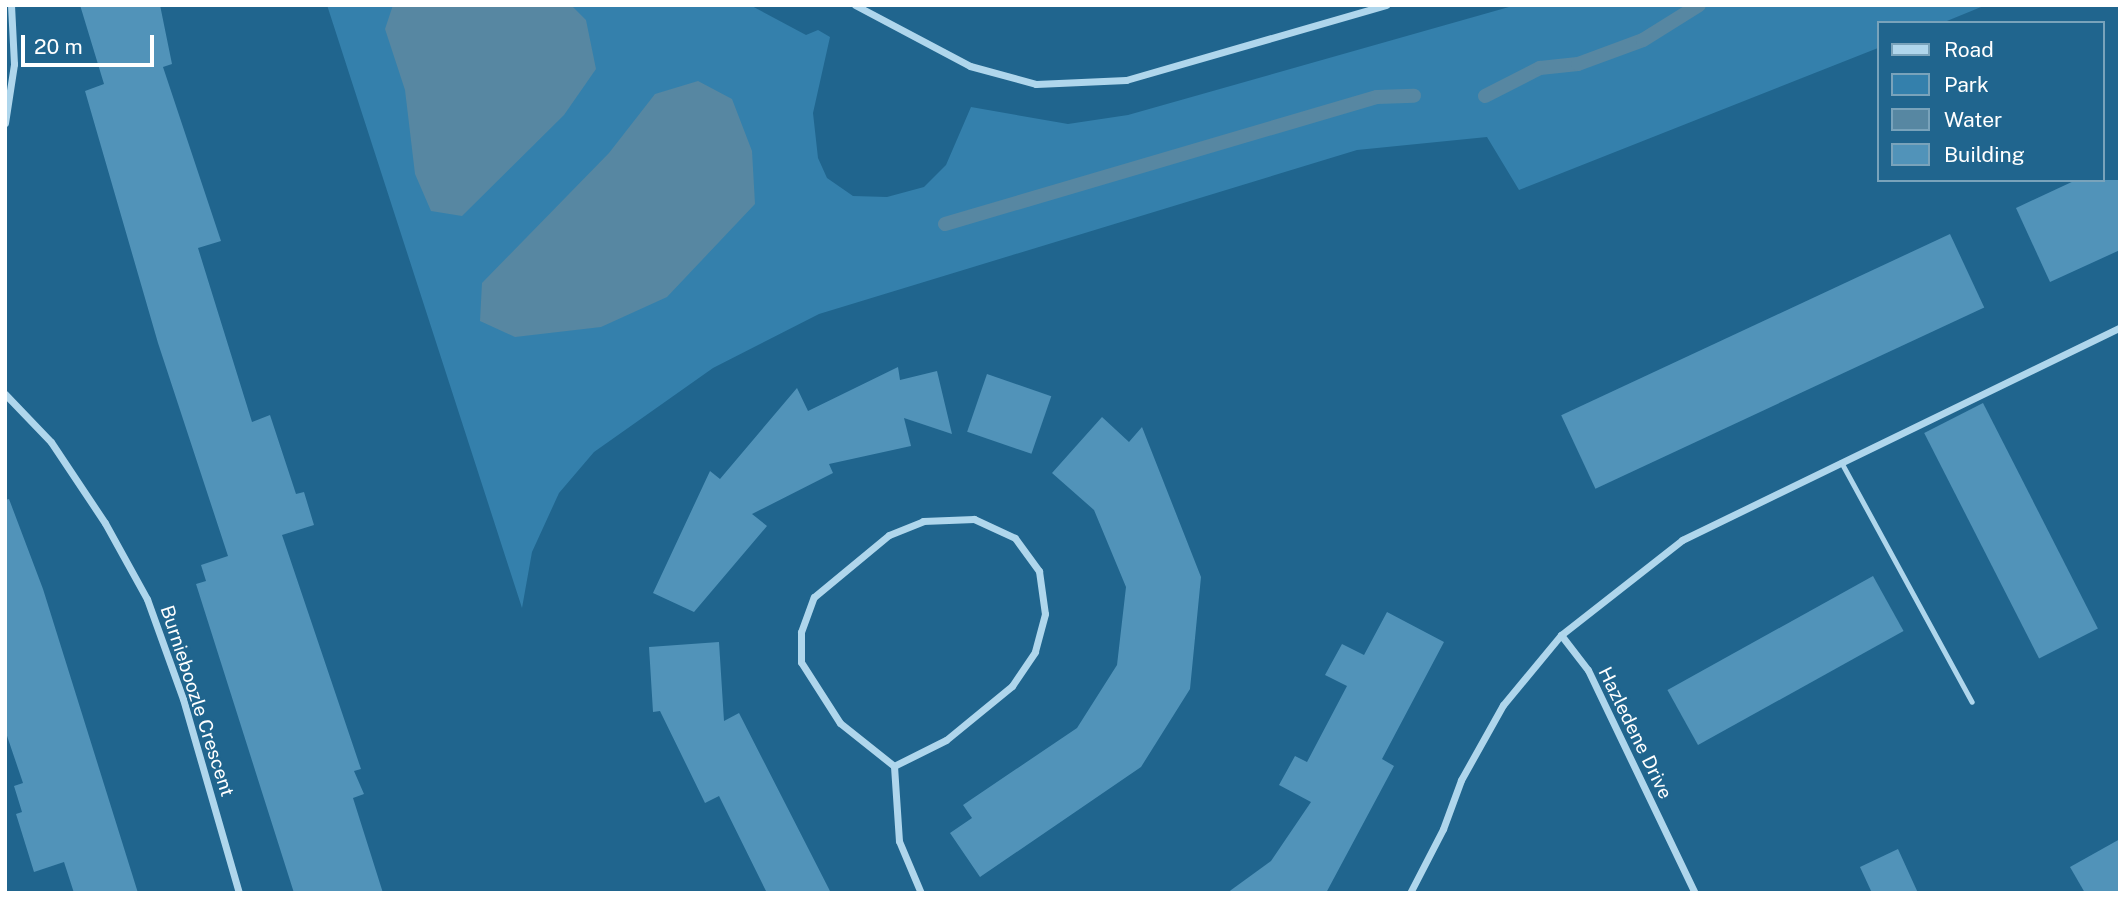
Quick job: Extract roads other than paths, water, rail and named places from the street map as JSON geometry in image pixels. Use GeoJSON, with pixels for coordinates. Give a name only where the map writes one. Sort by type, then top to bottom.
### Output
{"type":"FeatureCollection","features":[{"type":"Feature","properties":{"kind":"street"},"geometry":{"type":"LineString","coordinates":[[5,122],[13,64],[11,5]]}},
{"type":"Feature","properties":{"kind":"street"},"geometry":{"type":"LineString","coordinates":[[855,5],[970,66],[1036,83],[1126,80],[1386,5]]}},
{"type":"Feature","properties":{"kind":"street"},"geometry":{"type":"LineString","coordinates":[[1410,893],[1443,829],[1461,780],[1503,705],[1561,635],[1682,540],[2120,327]]}},
{"type":"Feature","properties":{"kind":"street","name":"Burnieboozle Crescent"},"geometry":{"type":"LineString","coordinates":[[5,394],[51,442],[105,523],[147,599],[183,699],[239,893]]}},
{"type":"Feature","properties":{"kind":"street"},"geometry":{"type":"LineString","coordinates":[[894,766],[946,740],[1012,686],[1035,652],[1045,614],[1039,571],[1014,538],[974,519],[923,521],[889,534],[814,597],[802,632],[800,662],[840,723],[894,766],[899,841],[921,893]]}},
{"type":"Feature","properties":{"kind":"street","name":"Hazledene Drive"},"geometry":{"type":"LineString","coordinates":[[1561,635],[1588,670],[1695,893]]}},
{"type":"Feature","properties":{"kind":"lane"},"geometry":{"type":"LineString","coordinates":[[1841,463],[1972,702]]}},
{"type":"Feature","properties":{"kind":"water"},"geometry":{"type":"Polygon","coordinates":[[[393,5],[571,5],[586,20],[596,69],[564,115],[462,216],[431,211],[415,174],[405,90],[385,29],[393,5]]]}},
{"type":"Feature","properties":{"kind":"water"},"geometry":{"type":"Polygon","coordinates":[[[698,81],[732,99],[752,151],[755,204],[667,297],[601,327],[515,337],[480,321],[482,283],[609,153],[655,94],[698,81]]]}},
{"type":"Feature","properties":{"kind":"waterway"},"geometry":{"type":"LineString","coordinates":[[1485,96],[1540,68],[1578,64],[1643,40],[1699,5]]}},
{"type":"Feature","properties":{"kind":"waterway"},"geometry":{"type":"LineString","coordinates":[[945,224],[1377,97],[1414,96]]}}]}
